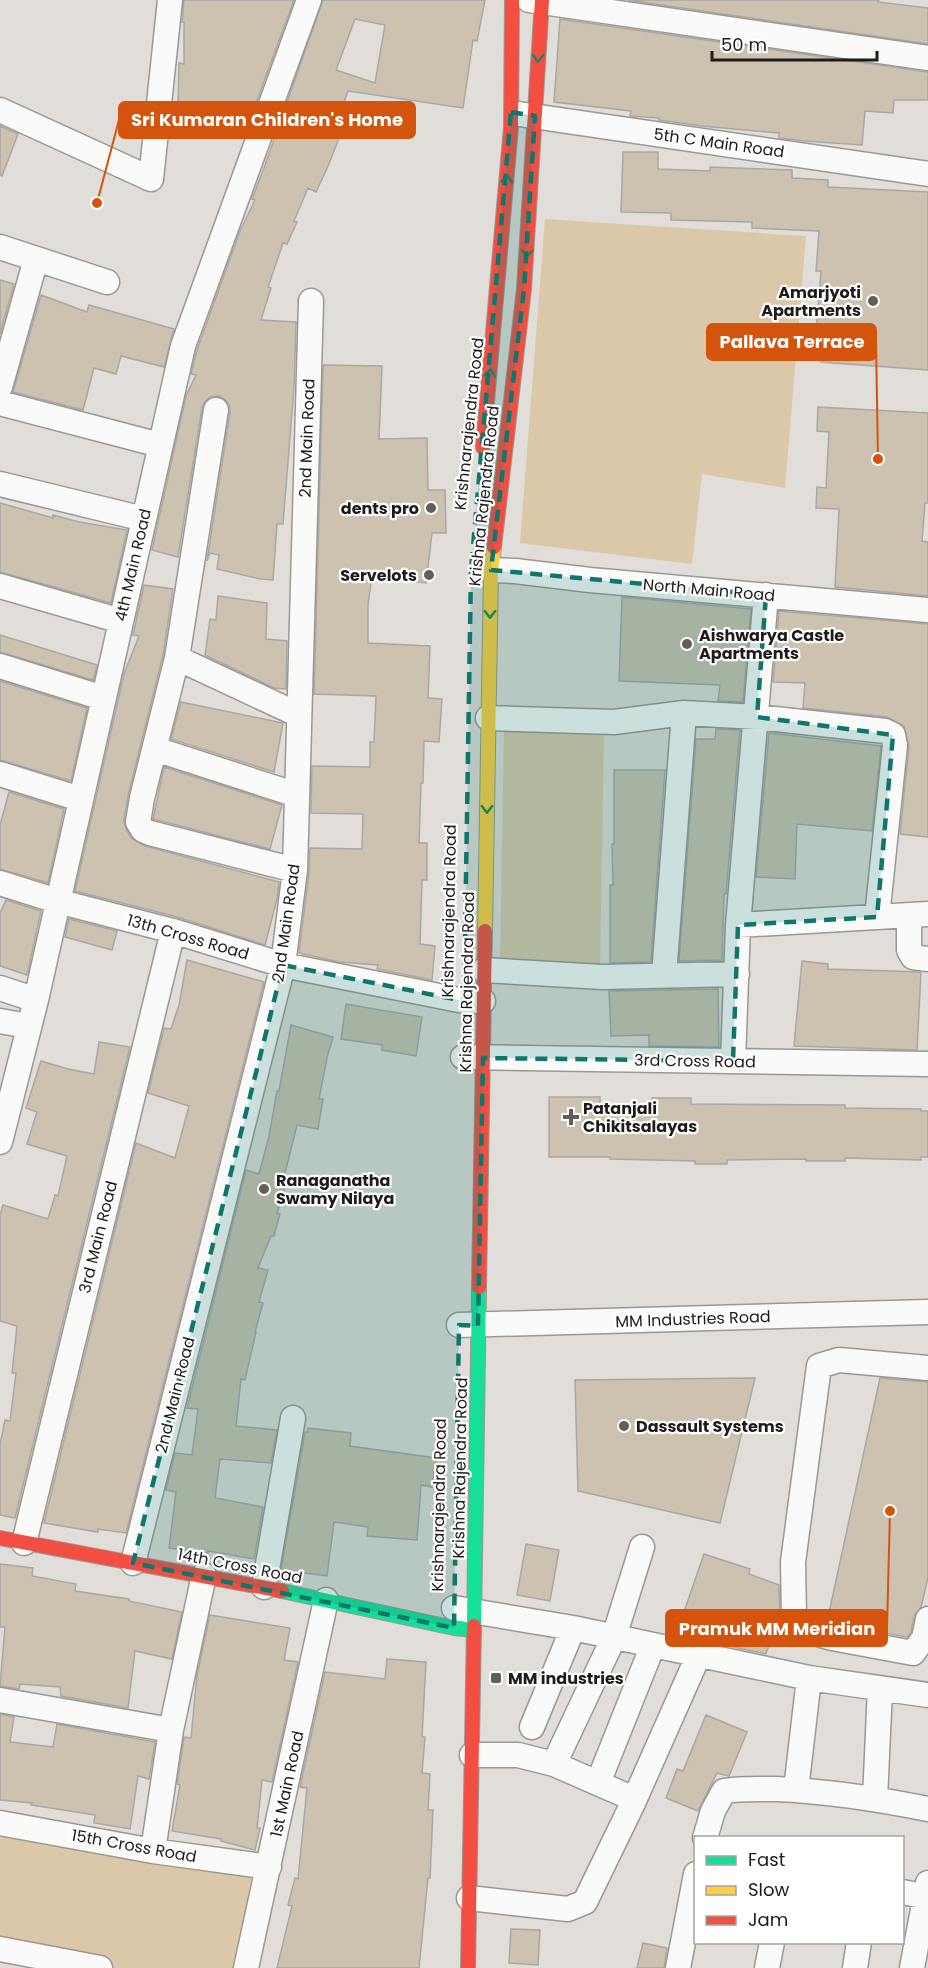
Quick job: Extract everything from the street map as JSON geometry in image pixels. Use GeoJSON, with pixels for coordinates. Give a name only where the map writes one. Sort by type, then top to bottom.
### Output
{"type":"FeatureCollection","features":[{"type":"Feature","properties":{"kind":"main road","name":"Krishnarajendra Road"},"geometry":{"type":"LineString","coordinates":[[481,465],[494,336],[511,112],[512,0]]}},
{"type":"Feature","properties":{"kind":"main road","name":"Krishna Rajendra Road"},"geometry":{"type":"LineString","coordinates":[[468,1968],[472,1755],[461,1619],[469,1001],[484,970],[491,570],[524,289],[535,116],[538,0]]}},
{"type":"Feature","properties":{"kind":"main road","name":"14th Cross Road"},"geometry":{"type":"LineString","coordinates":[[0,1539],[204,1575],[326,1600],[461,1619]]}},
{"type":"Feature","properties":{"kind":"street"},"geometry":{"type":"LineString","coordinates":[[0,110],[151,179],[170,0]]}},
{"type":"Feature","properties":{"kind":"street","name":"4th Main Road"},"geometry":{"type":"LineString","coordinates":[[0,1142],[6,1089],[36,1000],[183,346],[309,0]]}},
{"type":"Feature","properties":{"kind":"street"},"geometry":{"type":"LineString","coordinates":[[538,0],[928,58]]}},
{"type":"Feature","properties":{"kind":"street","name":"5th C Main Road"},"geometry":{"type":"LineString","coordinates":[[511,112],[928,174]]}},
{"type":"Feature","properties":{"kind":"street"},"geometry":{"type":"LineString","coordinates":[[0,247],[107,282]]}},
{"type":"Feature","properties":{"kind":"street"},"geometry":{"type":"LineString","coordinates":[[0,387],[36,259]]}},
{"type":"Feature","properties":{"kind":"street","name":"2nd Main Road"},"geometry":{"type":"LineString","coordinates":[[133,1563],[283,965],[295,870],[311,301]]}},
{"type":"Feature","properties":{"kind":"street"},"geometry":{"type":"LineString","coordinates":[[0,403],[160,446]]}},
{"type":"Feature","properties":{"kind":"street"},"geometry":{"type":"LineString","coordinates":[[216,410],[177,658],[138,822],[143,830],[295,870]]}},
{"type":"Feature","properties":{"kind":"street"},"geometry":{"type":"LineString","coordinates":[[0,484],[144,519]]}},
{"type":"Feature","properties":{"kind":"street","name":"North Main Road"},"geometry":{"type":"LineString","coordinates":[[491,570],[928,610]]}},
{"type":"Feature","properties":{"kind":"street"},"geometry":{"type":"LineString","coordinates":[[0,586],[121,621]]}},
{"type":"Feature","properties":{"kind":"street"},"geometry":{"type":"LineString","coordinates":[[733,1061],[738,925],[766,595]]}},
{"type":"Feature","properties":{"kind":"street"},"geometry":{"type":"LineString","coordinates":[[177,658],[300,715]]}},
{"type":"Feature","properties":{"kind":"street"},"geometry":{"type":"LineString","coordinates":[[0,666],[103,698]]}},
{"type":"Feature","properties":{"kind":"street"},"geometry":{"type":"LineString","coordinates":[[488,718],[614,722],[684,713],[757,717],[885,731],[893,735],[895,745],[877,917]]}},
{"type":"Feature","properties":{"kind":"street"},"geometry":{"type":"LineString","coordinates":[[664,975],[684,713]]}},
{"type":"Feature","properties":{"kind":"street"},"geometry":{"type":"LineString","coordinates":[[155,748],[297,795]]}},
{"type":"Feature","properties":{"kind":"street"},"geometry":{"type":"LineString","coordinates":[[0,774],[80,799]]}},
{"type":"Feature","properties":{"kind":"street","name":"13th Cross Road"},"geometry":{"type":"LineString","coordinates":[[0,883],[57,901],[173,931],[283,965],[469,1001]]}},
{"type":"Feature","properties":{"kind":"street"},"geometry":{"type":"LineString","coordinates":[[738,925],[919,915],[909,950],[913,957],[928,959]]}},
{"type":"Feature","properties":{"kind":"street","name":"3rd Main Road"},"geometry":{"type":"LineString","coordinates":[[24,1543],[173,931]]}},
{"type":"Feature","properties":{"kind":"street"},"geometry":{"type":"LineString","coordinates":[[484,970],[602,977],[737,974]]}},
{"type":"Feature","properties":{"kind":"street"},"geometry":{"type":"LineString","coordinates":[[0,988],[36,1000]]}},
{"type":"Feature","properties":{"kind":"street"},"geometry":{"type":"LineString","coordinates":[[0,1021],[28,1026]]}},
{"type":"Feature","properties":{"kind":"street","name":"3rd Cross Road"},"geometry":{"type":"LineString","coordinates":[[468,1058],[928,1064]]}},
{"type":"Feature","properties":{"kind":"street","name":"MM Industries Road"},"geometry":{"type":"LineString","coordinates":[[464,1326],[928,1312]]}},
{"type":"Feature","properties":{"kind":"street"},"geometry":{"type":"LineString","coordinates":[[928,1368],[839,1360],[819,1366],[793,1562],[794,1617],[811,1632],[913,1653],[924,1638],[928,1619]]}},
{"type":"Feature","properties":{"kind":"street"},"geometry":{"type":"LineString","coordinates":[[264,1587],[293,1418]]}},
{"type":"Feature","properties":{"kind":"street"},"geometry":{"type":"LineString","coordinates":[[554,1764],[614,1636],[642,1547]]}},
{"type":"Feature","properties":{"kind":"street"},"geometry":{"type":"LineString","coordinates":[[153,1851],[171,1730],[204,1575]]}},
{"type":"Feature","properties":{"kind":"street","name":"1st Main Road"},"geometry":{"type":"LineString","coordinates":[[246,1968],[326,1600]]}},
{"type":"Feature","properties":{"kind":"street"},"geometry":{"type":"LineString","coordinates":[[461,1619],[573,1628],[809,1678],[928,1695]]}},
{"type":"Feature","properties":{"kind":"street"},"geometry":{"type":"LineString","coordinates":[[532,1727],[573,1628]]}},
{"type":"Feature","properties":{"kind":"street"},"geometry":{"type":"LineString","coordinates":[[598,1783],[653,1645]]}},
{"type":"Feature","properties":{"kind":"street"},"geometry":{"type":"LineString","coordinates":[[470,1898],[568,1909],[585,1902],[699,1654]]}},
{"type":"Feature","properties":{"kind":"street"},"geometry":{"type":"LineString","coordinates":[[796,1790],[809,1678]]}},
{"type":"Feature","properties":{"kind":"street"},"geometry":{"type":"LineString","coordinates":[[875,1799],[880,1689]]}},
{"type":"Feature","properties":{"kind":"street"},"geometry":{"type":"LineString","coordinates":[[0,1700],[171,1730]]}},
{"type":"Feature","properties":{"kind":"street"},"geometry":{"type":"LineString","coordinates":[[472,1755],[518,1755],[554,1764],[634,1799]]}},
{"type":"Feature","properties":{"kind":"street"},"geometry":{"type":"LineString","coordinates":[[706,1836],[713,1810],[724,1791],[740,1788],[796,1790],[875,1799],[928,1809]]}},
{"type":"Feature","properties":{"kind":"street","name":"15th Cross Road"},"geometry":{"type":"LineString","coordinates":[[0,1822],[153,1851],[269,1867]]}},
{"type":"Feature","properties":{"kind":"street"},"geometry":{"type":"LineString","coordinates":[[678,1968],[694,1884]]}},
{"type":"Feature","properties":{"kind":"street"},"geometry":{"type":"LineString","coordinates":[[912,1968],[921,1892]]}},
{"type":"Feature","properties":{"kind":"street"},"geometry":{"type":"LineString","coordinates":[[767,1968],[772,1944]]}},
{"type":"Feature","properties":{"kind":"street"},"geometry":{"type":"LineString","coordinates":[[855,1968],[859,1944]]}},
{"type":"Feature","properties":{"kind":"street"},"geometry":{"type":"LineString","coordinates":[[0,1949],[100,1968]]}},
{"type":"Feature","properties":{"kind":"highlighted area"},"geometry":{"type":"Polygon","coordinates":[[[511,112],[535,116],[524,289],[491,570],[766,595],[757,717],[893,735],[877,917],[738,925],[733,1061],[483,1058],[478,1326],[459,1325],[454,1628],[133,1563],[283,965],[464,1001],[471,570],[511,112]]]}},
{"type":"Feature","properties":{"kind":"shaded area"},"geometry":{"type":"Polygon","coordinates":[[[545,219],[806,236],[785,488],[702,474],[692,564],[520,543],[545,219]]]}},
{"type":"Feature","properties":{"kind":"shaded area"},"geometry":{"type":"Polygon","coordinates":[[[504,730],[604,732],[600,965],[500,963],[504,730]]]}},
{"type":"Feature","properties":{"kind":"shaded area"},"geometry":{"type":"Polygon","coordinates":[[[0,1822],[269,1873],[246,1968],[100,1968],[0,1949],[0,1822]]]}},
{"type":"Feature","properties":{"kind":"building"},"geometry":{"type":"Polygon","coordinates":[[[184,0],[294,0],[246,130],[221,121],[225,109],[178,107],[179,63],[184,64],[184,22],[182,22],[184,0]]]}},
{"type":"Feature","properties":{"kind":"building"},"geometry":{"type":"Polygon","coordinates":[[[323,0],[485,0],[477,41],[473,40],[463,108],[348,91],[332,136],[339,138],[329,164],[316,192],[308,188],[287,244],[283,243],[268,287],[271,288],[261,320],[296,322],[294,387],[283,524],[277,524],[273,580],[217,569],[219,555],[210,553],[207,561],[230,412],[229,404],[219,396],[210,397],[202,408],[178,557],[152,550],[186,396],[196,375],[191,374],[197,350],[240,231],[255,200],[252,199],[323,0]],[[355,19],[336,70],[375,83],[385,25],[355,19]]]}},
{"type":"Feature","properties":{"kind":"building"},"geometry":{"type":"Polygon","coordinates":[[[628,0],[879,0],[878,2],[928,8],[928,44],[628,0]]]}},
{"type":"Feature","properties":{"kind":"building"},"geometry":{"type":"Polygon","coordinates":[[[560,19],[928,72],[928,100],[894,100],[893,113],[865,111],[862,145],[779,138],[779,133],[702,126],[659,120],[659,118],[630,116],[631,111],[554,102],[560,19]]]}},
{"type":"Feature","properties":{"kind":"building"},"geometry":{"type":"Polygon","coordinates":[[[0,126],[18,134],[2,176],[0,175],[0,126]]]}},
{"type":"Feature","properties":{"kind":"building"},"geometry":{"type":"Polygon","coordinates":[[[623,152],[658,152],[658,169],[710,171],[710,167],[792,170],[792,178],[828,180],[828,187],[928,192],[928,370],[821,362],[821,354],[809,353],[811,331],[816,332],[821,271],[816,271],[819,231],[752,228],[752,222],[671,220],[671,213],[621,212],[623,152]]]}},
{"type":"Feature","properties":{"kind":"building"},"geometry":{"type":"Polygon","coordinates":[[[0,280],[14,284],[0,334],[0,280]]]}},
{"type":"Feature","properties":{"kind":"building"},"geometry":{"type":"Polygon","coordinates":[[[41,295],[87,312],[89,305],[174,329],[164,367],[121,356],[116,374],[94,368],[83,410],[13,392],[41,295]]]}},
{"type":"Feature","properties":{"kind":"building"},"geometry":{"type":"Polygon","coordinates":[[[323,365],[382,366],[379,439],[427,438],[428,490],[445,490],[446,533],[432,533],[426,583],[372,576],[368,605],[368,643],[430,646],[428,698],[442,699],[439,742],[424,741],[423,783],[421,783],[419,843],[427,843],[427,880],[422,880],[420,944],[435,946],[432,980],[377,969],[378,965],[339,962],[299,953],[310,848],[362,849],[363,814],[311,813],[312,766],[370,767],[370,742],[374,742],[376,696],[314,694],[323,365]]]}},
{"type":"Feature","properties":{"kind":"building"},"geometry":{"type":"Polygon","coordinates":[[[818,407],[928,413],[928,503],[925,503],[922,541],[928,542],[928,596],[835,587],[839,509],[816,508],[817,487],[826,488],[829,432],[817,431],[818,407]]]}},
{"type":"Feature","properties":{"kind":"building"},"geometry":{"type":"Polygon","coordinates":[[[0,503],[53,518],[53,515],[127,530],[111,603],[0,572],[0,503]]]}},
{"type":"Feature","properties":{"kind":"building"},"geometry":{"type":"Polygon","coordinates":[[[144,585],[173,589],[163,655],[128,796],[124,820],[126,829],[131,838],[145,846],[279,882],[265,945],[177,917],[75,891],[124,674],[139,636],[133,635],[144,585]]]}},
{"type":"Feature","properties":{"kind":"building"},"geometry":{"type":"Polygon","coordinates":[[[218,596],[267,603],[266,639],[287,641],[286,689],[274,688],[205,655],[210,619],[216,620],[218,596]]]}},
{"type":"Feature","properties":{"kind":"building","name":"Aishwarya Castle Apartments"},"geometry":{"type":"Polygon","coordinates":[[[622,597],[751,609],[743,702],[718,701],[720,685],[619,681],[622,597]]]}},
{"type":"Feature","properties":{"kind":"building"},"geometry":{"type":"Polygon","coordinates":[[[779,611],[928,624],[928,837],[900,834],[909,746],[904,726],[887,717],[803,708],[805,683],[773,682],[779,611]]]}},
{"type":"Feature","properties":{"kind":"building"},"geometry":{"type":"Polygon","coordinates":[[[0,635],[97,665],[93,680],[0,652],[0,635]]]}},
{"type":"Feature","properties":{"kind":"building"},"geometry":{"type":"Polygon","coordinates":[[[0,681],[87,708],[71,781],[0,760],[0,681]]]}},
{"type":"Feature","properties":{"kind":"building"},"geometry":{"type":"Polygon","coordinates":[[[181,702],[283,723],[274,772],[171,739],[181,702]]]}},
{"type":"Feature","properties":{"kind":"building"},"geometry":{"type":"Polygon","coordinates":[[[716,729],[740,730],[726,894],[724,894],[722,960],[679,961],[696,739],[715,739],[716,729]]]}},
{"type":"Feature","properties":{"kind":"building"},"geometry":{"type":"Polygon","coordinates":[[[769,733],[881,746],[872,831],[797,824],[795,879],[756,877],[769,733]]]}},
{"type":"Feature","properties":{"kind":"building"},"geometry":{"type":"Polygon","coordinates":[[[164,767],[282,805],[270,849],[153,819],[164,767]]]}},
{"type":"Feature","properties":{"kind":"building"},"geometry":{"type":"Polygon","coordinates":[[[614,770],[665,770],[651,962],[610,963],[614,770]]]}},
{"type":"Feature","properties":{"kind":"building"},"geometry":{"type":"Polygon","coordinates":[[[9,792],[64,809],[48,883],[0,869],[0,825],[9,792]]]}},
{"type":"Feature","properties":{"kind":"building"},"geometry":{"type":"Polygon","coordinates":[[[6,900],[41,911],[27,975],[0,966],[0,913],[6,900]]]}},
{"type":"Feature","properties":{"kind":"building"},"geometry":{"type":"Polygon","coordinates":[[[69,919],[117,931],[112,950],[65,937],[69,919]]]}},
{"type":"Feature","properties":{"kind":"building"},"geometry":{"type":"Polygon","coordinates":[[[187,960],[264,982],[126,1533],[98,1529],[98,1532],[44,1523],[136,1143],[175,1158],[189,1106],[148,1093],[164,1028],[171,1029],[179,1005],[187,960]]]}},
{"type":"Feature","properties":{"kind":"building"},"geometry":{"type":"Polygon","coordinates":[[[802,961],[828,964],[828,969],[921,972],[917,1050],[794,1046],[802,961]]]}},
{"type":"Feature","properties":{"kind":"building"},"geometry":{"type":"Polygon","coordinates":[[[718,989],[719,1047],[649,1046],[649,1035],[611,1036],[609,991],[718,989]]]}},
{"type":"Feature","properties":{"kind":"building"},"geometry":{"type":"Polygon","coordinates":[[[346,1004],[422,1017],[416,1056],[382,1050],[382,1045],[341,1039],[346,1004]]]}},
{"type":"Feature","properties":{"kind":"building"},"geometry":{"type":"Polygon","coordinates":[[[291,1025],[333,1037],[319,1099],[323,1099],[318,1129],[297,1125],[283,1181],[287,1182],[277,1213],[280,1214],[274,1236],[271,1236],[258,1268],[268,1270],[259,1302],[263,1303],[245,1380],[241,1379],[236,1426],[277,1430],[271,1463],[220,1459],[215,1498],[263,1507],[254,1559],[208,1551],[208,1553],[169,1548],[176,1492],[166,1490],[175,1453],[192,1455],[198,1409],[187,1408],[246,1170],[259,1174],[277,1091],[279,1091],[291,1025]]]}},
{"type":"Feature","properties":{"kind":"building"},"geometry":{"type":"Polygon","coordinates":[[[99,1042],[130,1047],[15,1518],[0,1515],[0,1445],[5,1420],[10,1421],[16,1373],[12,1373],[17,1326],[0,1321],[0,1215],[3,1205],[48,1219],[55,1195],[58,1196],[67,1156],[27,1144],[37,1112],[26,1108],[41,1061],[94,1074],[99,1042]]]}},
{"type":"Feature","properties":{"kind":"building"},"geometry":{"type":"Polygon","coordinates":[[[549,1097],[600,1097],[600,1104],[652,1104],[652,1098],[691,1098],[691,1104],[845,1105],[845,1108],[921,1109],[921,1111],[928,1111],[928,1157],[921,1157],[921,1160],[845,1158],[845,1161],[727,1160],[727,1164],[695,1164],[695,1161],[549,1157],[549,1097]]]}},
{"type":"Feature","properties":{"kind":"building"},"geometry":{"type":"Polygon","coordinates":[[[755,1378],[720,1523],[578,1491],[575,1380],[755,1378]]]}},
{"type":"Feature","properties":{"kind":"building"},"geometry":{"type":"Polygon","coordinates":[[[880,1378],[928,1382],[928,1578],[921,1607],[914,1616],[911,1632],[907,1637],[827,1622],[880,1378]]]}},
{"type":"Feature","properties":{"kind":"building"},"geometry":{"type":"Polygon","coordinates":[[[308,1428],[351,1433],[350,1446],[436,1458],[432,1487],[421,1485],[417,1540],[367,1536],[368,1527],[334,1522],[327,1576],[281,1570],[305,1432],[308,1432],[308,1428]]]}},
{"type":"Feature","properties":{"kind":"building"},"geometry":{"type":"Polygon","coordinates":[[[526,1544],[559,1550],[550,1601],[517,1595],[526,1544]]]}},
{"type":"Feature","properties":{"kind":"building"},"geometry":{"type":"Polygon","coordinates":[[[704,1554],[750,1569],[749,1574],[779,1585],[780,1615],[766,1654],[676,1635],[704,1554]]]}},
{"type":"Feature","properties":{"kind":"building"},"geometry":{"type":"Polygon","coordinates":[[[0,1564],[33,1568],[32,1576],[76,1584],[75,1591],[129,1599],[129,1601],[182,1612],[172,1659],[135,1651],[128,1708],[61,1696],[60,1687],[20,1684],[19,1689],[0,1686],[5,1627],[0,1627],[0,1564]]]}},
{"type":"Feature","properties":{"kind":"building"},"geometry":{"type":"Polygon","coordinates":[[[210,1615],[290,1628],[284,1660],[298,1662],[272,1782],[262,1780],[257,1828],[260,1828],[255,1850],[221,1841],[221,1839],[172,1831],[180,1785],[177,1784],[184,1737],[191,1738],[197,1675],[210,1615]]]}},
{"type":"Feature","properties":{"kind":"building"},"geometry":{"type":"Polygon","coordinates":[[[387,1659],[426,1662],[422,1773],[430,1774],[428,1810],[433,1810],[430,1878],[428,1878],[419,1968],[277,1968],[292,1906],[288,1905],[295,1878],[298,1879],[307,1788],[300,1787],[325,1672],[385,1679],[387,1659]]]}},
{"type":"Feature","properties":{"kind":"building"},"geometry":{"type":"Polygon","coordinates":[[[0,1714],[14,1717],[10,1742],[53,1747],[57,1724],[155,1742],[149,1779],[138,1776],[130,1829],[94,1823],[95,1815],[31,1805],[32,1803],[0,1800],[0,1714]]]}},
{"type":"Feature","properties":{"kind":"building"},"geometry":{"type":"Polygon","coordinates":[[[706,1715],[747,1732],[729,1776],[717,1773],[698,1811],[666,1798],[677,1769],[683,1771],[706,1715]]]}},
{"type":"Feature","properties":{"kind":"building"},"geometry":{"type":"Polygon","coordinates":[[[511,1929],[540,1930],[538,1965],[509,1963],[511,1929]]]}},
{"type":"Feature","properties":{"kind":"building"},"geometry":{"type":"Polygon","coordinates":[[[643,1943],[667,1948],[664,1968],[637,1968],[643,1943]]]}},
{"type":"Feature","properties":{"kind":"traffic: fast"},"geometry":{"type":"LineString","coordinates":[[474,1626],[479,1287]]}},
{"type":"Feature","properties":{"kind":"traffic: fast"},"geometry":{"type":"LineString","coordinates":[[282,1591],[454,1628],[474,1630]]}},
{"type":"Feature","properties":{"kind":"traffic: slow"},"geometry":{"type":"LineString","coordinates":[[485,931],[491,570],[494,547]]}},
{"type":"Feature","properties":{"kind":"traffic: jam"},"geometry":{"type":"LineString","coordinates":[[483,447],[511,127],[512,0]]}},
{"type":"Feature","properties":{"kind":"traffic: jam"},"geometry":{"type":"LineString","coordinates":[[494,547],[524,289],[542,0]]}},
{"type":"Feature","properties":{"kind":"traffic: jam"},"geometry":{"type":"LineString","coordinates":[[479,1287],[485,931]]}},
{"type":"Feature","properties":{"kind":"traffic: jam"},"geometry":{"type":"LineString","coordinates":[[0,1538],[282,1591]]}},
{"type":"Feature","properties":{"kind":"traffic: jam"},"geometry":{"type":"LineString","coordinates":[[468,1968],[474,1626]]}},
{"type":"Feature","properties":{"kind":"place","name":"Sri Kumaran Children's Home"},"geometry":{"type":"Point","coordinates":[97,203]}},
{"type":"Feature","properties":{"kind":"place","name":"Amarjyoti Apartments"},"geometry":{"type":"Point","coordinates":[873,301]}},
{"type":"Feature","properties":{"kind":"place","name":"Pallava Terrace"},"geometry":{"type":"Point","coordinates":[878,459]}},
{"type":"Feature","properties":{"kind":"place","name":"dents pro"},"geometry":{"type":"Point","coordinates":[431,508]}},
{"type":"Feature","properties":{"kind":"place","name":"Servelots"},"geometry":{"type":"Point","coordinates":[429,575]}},
{"type":"Feature","properties":{"kind":"place","name":"Aishwarya Castle Apartments"},"geometry":{"type":"Point","coordinates":[687,644]}},
{"type":"Feature","properties":{"kind":"place","name":"Patanjali Chikitsalayas"},"geometry":{"type":"Point","coordinates":[571,1117]}},
{"type":"Feature","properties":{"kind":"place","name":"Ranaganatha Swamy Nilaya"},"geometry":{"type":"Point","coordinates":[264,1189]}},
{"type":"Feature","properties":{"kind":"place","name":"Dassault Systems"},"geometry":{"type":"Point","coordinates":[624,1426]}},
{"type":"Feature","properties":{"kind":"place","name":"Pramuk MM Meridian"},"geometry":{"type":"Point","coordinates":[890,1511]}},
{"type":"Feature","properties":{"kind":"place","name":"MM industries"},"geometry":{"type":"Point","coordinates":[496,1678]}}]}
